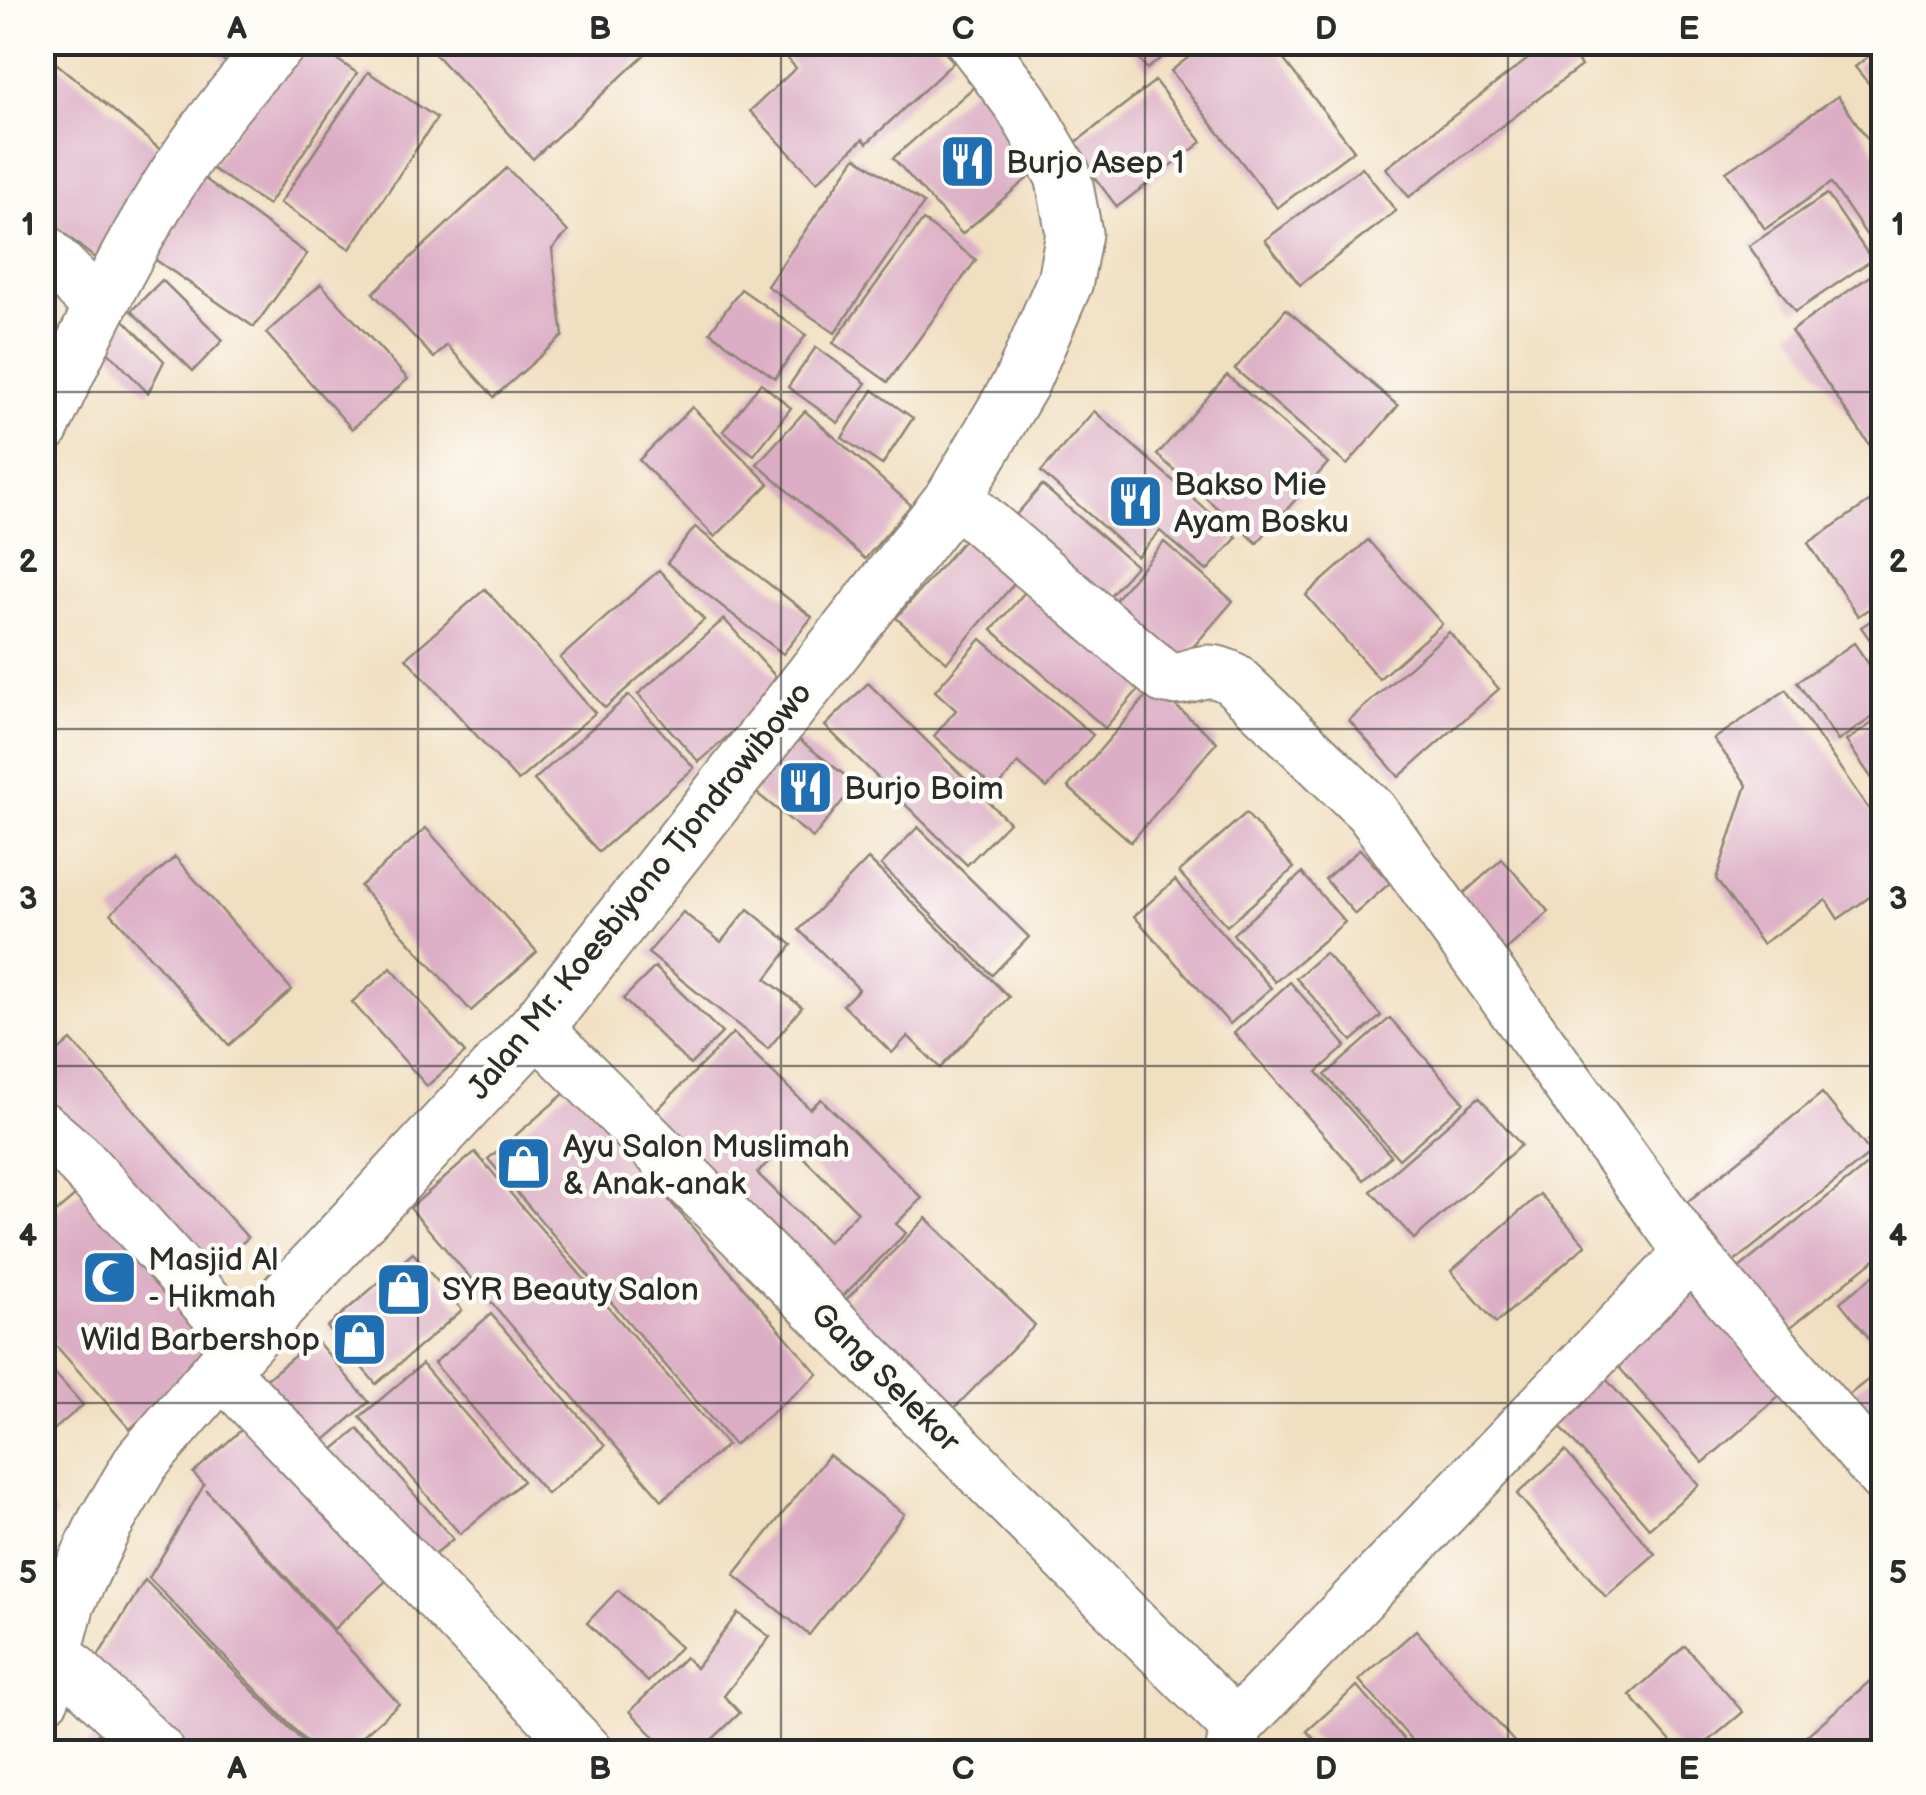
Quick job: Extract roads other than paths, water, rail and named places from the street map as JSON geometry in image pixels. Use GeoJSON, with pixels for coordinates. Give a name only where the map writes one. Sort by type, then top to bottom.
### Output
{"type":"FeatureCollection","features":[{"type":"Feature","properties":{"kind":"main road","name":"Jalan Mr. Koesbiyono Tjondrowibowo"},"geometry":{"type":"LineString","coordinates":[[48,1673],[67,1603],[105,1522],[142,1461],[232,1356],[536,1028],[954,497],[1021,383],[1066,280],[1074,233],[1064,175],[1021,102],[975,42]]}},
{"type":"Feature","properties":{"kind":"street"},"geometry":{"type":"LineString","coordinates":[[42,429],[98,306],[166,189],[240,84],[280,42]]}},
{"type":"Feature","properties":{"kind":"street"},"geometry":{"type":"LineString","coordinates":[[42,249],[98,306]]}},
{"type":"Feature","properties":{"kind":"street"},"geometry":{"type":"LineString","coordinates":[[954,497],[1164,678],[1175,680],[1204,670],[1220,672],[1234,680],[1371,811],[1692,1253],[1884,1477]]}},
{"type":"Feature","properties":{"kind":"street","name":"Gang Selekor"},"geometry":{"type":"LineString","coordinates":[[536,1028],[1234,1739],[1692,1253]]}},
{"type":"Feature","properties":{"kind":"street"},"geometry":{"type":"LineString","coordinates":[[42,1128],[76,1157],[232,1356],[587,1752]]}},
{"type":"Feature","properties":{"kind":"street"},"geometry":{"type":"LineString","coordinates":[[48,1673],[158,1752]]}},
{"type":"Feature","properties":{"kind":"place","name":"Burjo Asep 1"},"geometry":{"type":"Point","coordinates":[967,162]}},
{"type":"Feature","properties":{"kind":"place","name":"Bakso Mie Ayam Bosku"},"geometry":{"type":"Point","coordinates":[1135,502]}},
{"type":"Feature","properties":{"kind":"place","name":"Burjo Boim"},"geometry":{"type":"Point","coordinates":[805,788]}},
{"type":"Feature","properties":{"kind":"place","name":"Ayu Salon Muslimah & Anak-anak"},"geometry":{"type":"Point","coordinates":[524,1164]}},
{"type":"Feature","properties":{"kind":"place","name":"Masjid Al - Hikmah"},"geometry":{"type":"Point","coordinates":[109,1277]}},
{"type":"Feature","properties":{"kind":"place","name":"SYR Beauty Salon"},"geometry":{"type":"Point","coordinates":[403,1289]}},
{"type":"Feature","properties":{"kind":"place","name":"Wild Barbershop"},"geometry":{"type":"Point","coordinates":[359,1339]}}]}
